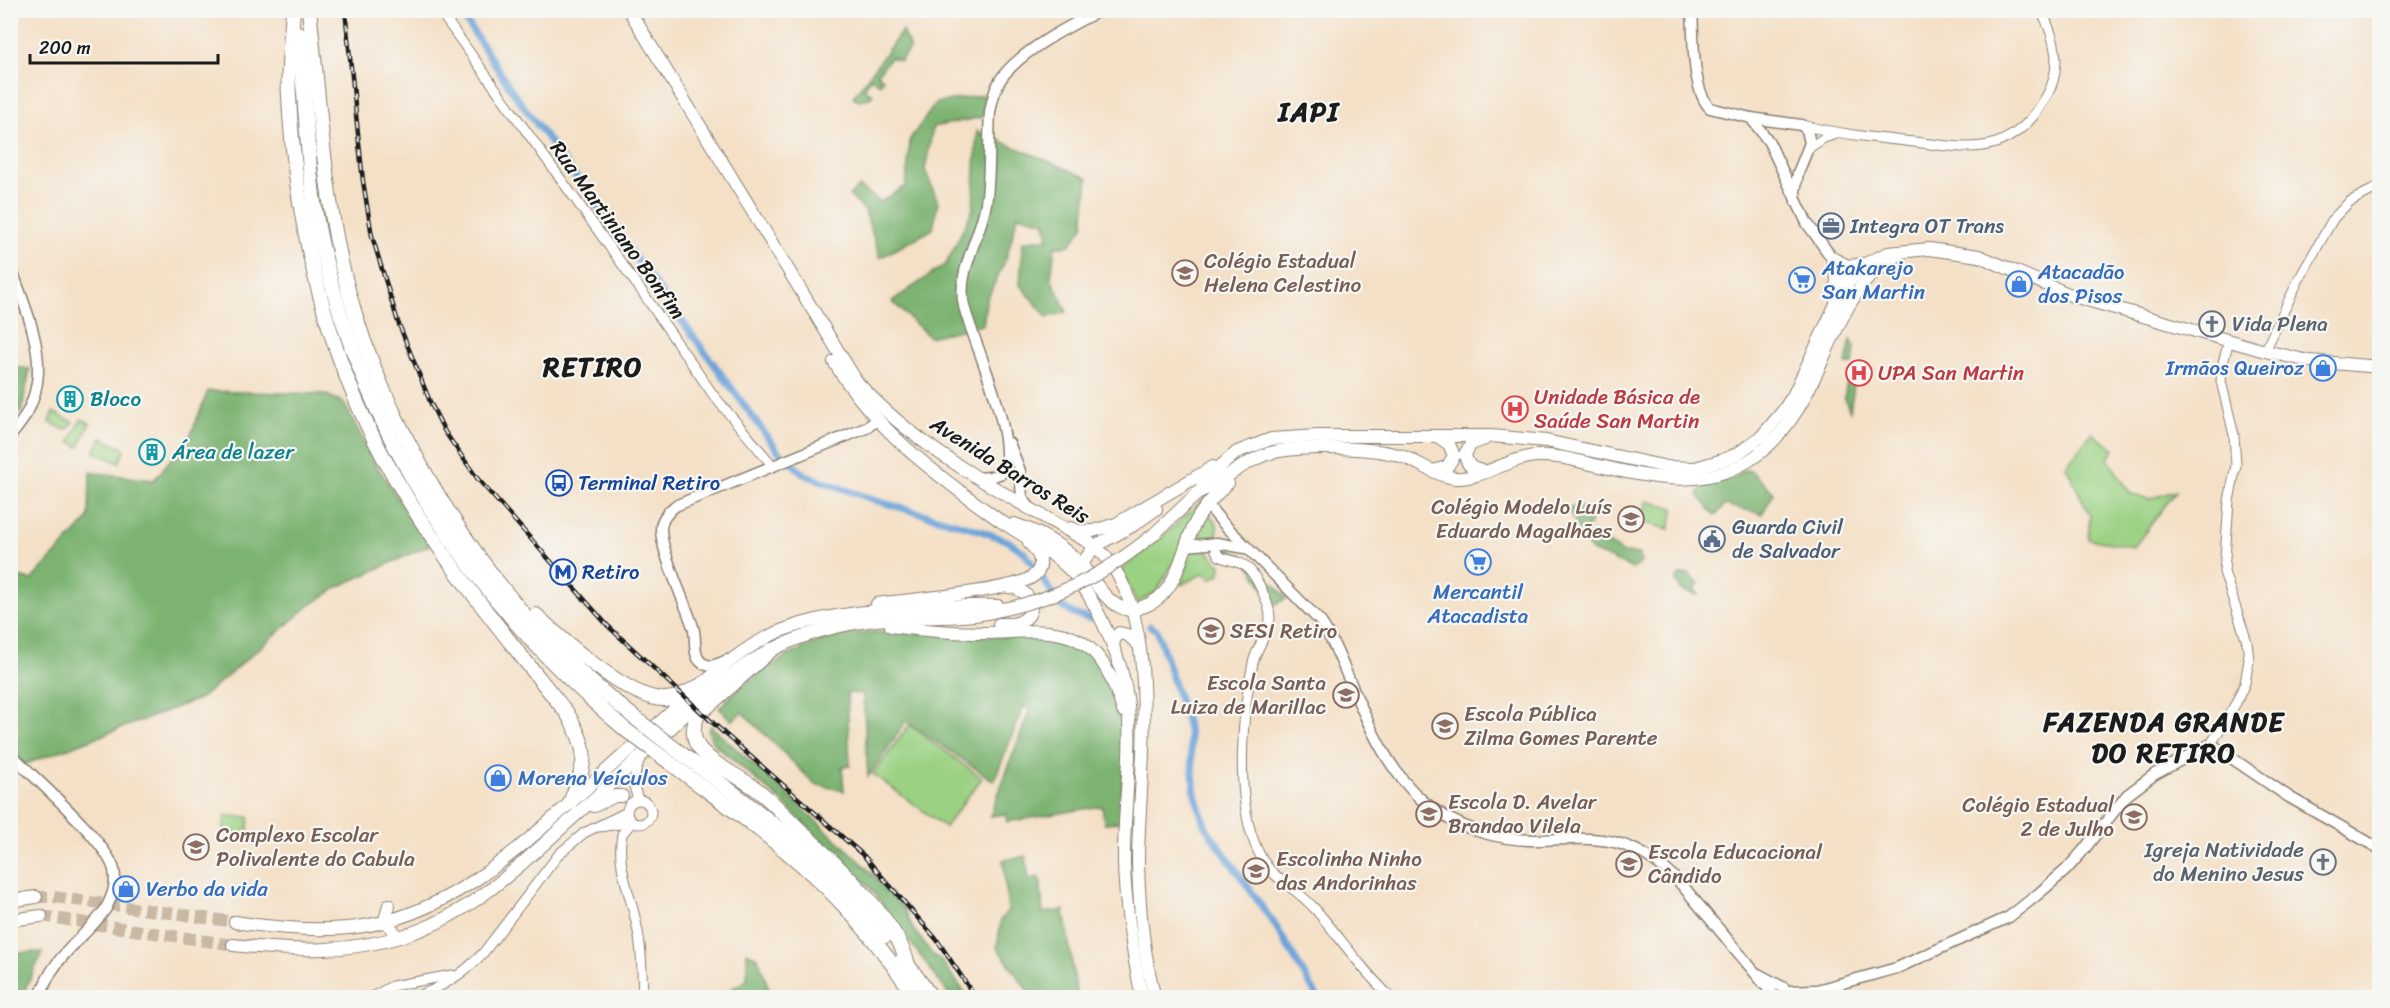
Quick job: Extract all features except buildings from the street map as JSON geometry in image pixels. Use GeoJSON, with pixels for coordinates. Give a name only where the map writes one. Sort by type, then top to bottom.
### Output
{"type":"FeatureCollection","features":[{"type":"Feature","properties":{"kind":"highway"},"geometry":{"type":"LineString","coordinates":[[294,10],[288,96],[295,168],[307,238],[344,370],[376,443],[423,524],[464,582],[578,730],[585,762],[573,809]]}},
{"type":"Feature","properties":{"kind":"highway"},"geometry":{"type":"LineString","coordinates":[[294,10],[320,234],[343,320],[376,405],[418,490],[452,543],[479,580],[548,660],[626,730],[678,760],[768,819],[835,878],[908,965],[932,998]]}},
{"type":"Feature","properties":{"kind":"highway"},"geometry":{"type":"LineString","coordinates":[[309,10],[330,202],[350,295],[371,357],[402,429],[446,508],[490,572],[551,644],[678,760],[810,872],[836,898],[875,944],[916,998]]}},
{"type":"Feature","properties":{"kind":"highway"},"geometry":{"type":"LineString","coordinates":[[329,323],[355,372],[376,405]]}},
{"type":"Feature","properties":{"kind":"highway"},"geometry":{"type":"LineString","coordinates":[[490,572],[564,640],[638,693],[653,699],[673,699],[706,682]]}},
{"type":"Feature","properties":{"kind":"highway"},"geometry":{"type":"LineString","coordinates":[[771,650],[698,715],[693,727],[696,742],[708,756],[766,797],[859,888],[888,926],[903,951],[908,965]]}},
{"type":"Feature","properties":{"kind":"main road","name":"Avenida Barros Reis"},"geometry":{"type":"LineString","coordinates":[[620,10],[844,378],[877,420],[935,474],[1051,554],[1070,570],[1086,591],[1102,620],[1126,692],[1129,743],[1124,863],[1130,933],[1142,998]]}},
{"type":"Feature","properties":{"kind":"main road","name":"Avenida Barros Reis"},"geometry":{"type":"LineString","coordinates":[[629,10],[843,361],[869,395],[909,429],[977,478],[1095,546],[1119,574],[1134,610],[1139,645],[1143,713],[1139,894],[1144,947],[1155,998]]}},
{"type":"Feature","properties":{"kind":"main road"},"geometry":{"type":"LineString","coordinates":[[1029,507],[1022,497],[1017,463],[1003,429],[964,304],[963,289],[986,205],[990,112],[993,97],[1003,75],[1049,39],[1101,10]]}},
{"type":"Feature","properties":{"kind":"main road"},"geometry":{"type":"LineString","coordinates":[[1692,10],[1698,83],[1702,96],[1710,108],[1750,118],[1801,124],[1809,133],[1809,148],[1798,173],[1796,202]]}},
{"type":"Feature","properties":{"kind":"main road"},"geometry":{"type":"LineString","coordinates":[[1750,118],[1768,142],[1807,224],[1849,282]]}},
{"type":"Feature","properties":{"kind":"main road"},"geometry":{"type":"LineString","coordinates":[[1768,142],[1770,133],[1779,120]]}},
{"type":"Feature","properties":{"kind":"main road"},"geometry":{"type":"LineString","coordinates":[[1832,258],[1848,266],[1865,264],[1888,253],[1929,249],[1979,256],[2073,296],[2265,351],[2308,361],[2379,367]]}},
{"type":"Feature","properties":{"kind":"main road"},"geometry":{"type":"LineString","coordinates":[[1056,523],[1079,531],[1107,528],[1237,452],[1261,442],[1281,438],[1318,435],[1491,436],[1546,441],[1666,467],[1695,468],[1724,460],[1737,454],[1762,436],[1783,411],[1841,307],[1872,273],[1901,252]]}},
{"type":"Feature","properties":{"kind":"main road"},"geometry":{"type":"LineString","coordinates":[[1832,258],[1838,278],[1841,307]]}},
{"type":"Feature","properties":{"kind":"main road"},"geometry":{"type":"LineString","coordinates":[[1199,492],[1213,486],[1252,460],[1269,453],[1290,450],[1368,450],[1401,456],[1454,478],[1464,478],[1524,457],[1540,455],[1557,456],[1647,477],[1674,480],[1704,478],[1737,467],[1758,454],[1781,433],[1792,418],[1815,378],[1849,282],[1865,264]]}},
{"type":"Feature","properties":{"kind":"main road"},"geometry":{"type":"LineString","coordinates":[[10,265],[28,315],[39,374],[38,387],[27,413],[10,436]]}},
{"type":"Feature","properties":{"kind":"main road"},"geometry":{"type":"LineString","coordinates":[[738,656],[710,666],[704,665],[696,655],[696,635],[663,544],[662,524],[666,514],[675,506],[866,428],[877,420],[869,395]]}},
{"type":"Feature","properties":{"kind":"main road"},"geometry":{"type":"LineString","coordinates":[[1002,473],[1007,455],[1003,429]]}},
{"type":"Feature","properties":{"kind":"main road"},"geometry":{"type":"LineString","coordinates":[[1433,471],[1447,467],[1454,456],[1449,444],[1436,435]]}},
{"type":"Feature","properties":{"kind":"main road"},"geometry":{"type":"LineString","coordinates":[[1484,471],[1469,466],[1465,454],[1471,444],[1491,436]]}},
{"type":"Feature","properties":{"kind":"main road"},"geometry":{"type":"LineString","coordinates":[[235,922],[275,928],[357,927],[435,903],[467,886],[573,809],[609,786],[741,667],[771,650],[819,631],[858,623],[884,619],[980,614],[1018,606],[1074,588],[1105,571],[1153,535],[1199,492],[1207,478],[1237,452]]}},
{"type":"Feature","properties":{"kind":"main road"},"geometry":{"type":"LineString","coordinates":[[999,519],[1045,537],[1080,563],[1114,603],[1134,610],[1149,605],[1165,591],[1180,566],[1194,526],[1207,504],[1252,460]]}},
{"type":"Feature","properties":{"kind":"main road"},"geometry":{"type":"LineString","coordinates":[[977,478],[1012,473],[1021,481]]}},
{"type":"Feature","properties":{"kind":"main road"},"geometry":{"type":"LineString","coordinates":[[1086,591],[1078,569],[1080,563],[1095,546],[1132,526],[1196,477]]}},
{"type":"Feature","properties":{"kind":"main road"},"geometry":{"type":"LineString","coordinates":[[1207,504],[1325,628],[1387,757],[1424,802],[1453,821],[1486,834],[1532,840],[1593,839],[1616,842],[1643,853],[1668,871],[1682,885],[1776,998]]}},
{"type":"Feature","properties":{"kind":"main road"},"geometry":{"type":"LineString","coordinates":[[995,588],[1026,581],[1039,569],[1039,554],[1015,530]]}},
{"type":"Feature","properties":{"kind":"main road"},"geometry":{"type":"LineString","coordinates":[[1186,546],[1217,543],[1238,545],[1249,549]]}},
{"type":"Feature","properties":{"kind":"main road"},"geometry":{"type":"LineString","coordinates":[[233,945],[292,951],[370,944],[398,937],[453,915],[484,896],[573,809],[601,775],[706,682],[738,656],[813,616],[844,608],[1014,587],[1027,594],[1032,609],[1028,617],[1012,624],[891,626]]}},
{"type":"Feature","properties":{"kind":"main road"},"geometry":{"type":"LineString","coordinates":[[783,630],[835,617],[879,611],[983,605],[1018,606]]}},
{"type":"Feature","properties":{"kind":"main road"},"geometry":{"type":"LineString","coordinates":[[858,623],[961,633],[1052,632],[1073,638],[1096,652],[1104,664],[1122,705],[1129,743]]}},
{"type":"Feature","properties":{"kind":"main road"},"geometry":{"type":"LineString","coordinates":[[1113,648],[1113,640],[1119,633],[1128,635],[1139,645]]}},
{"type":"Feature","properties":{"kind":"main road"},"geometry":{"type":"LineString","coordinates":[[1800,998],[1817,990],[1897,968],[2008,917],[2066,870],[2127,795],[2155,774],[2211,744],[2295,801],[2379,849]]}},
{"type":"Feature","properties":{"kind":"main road"},"geometry":{"type":"LineString","coordinates":[[10,753],[98,842],[110,859],[115,880],[111,900],[105,910],[56,963],[47,978],[40,998]]}},
{"type":"Feature","properties":{"kind":"main road"},"geometry":{"type":"LineString","coordinates":[[573,809],[605,800],[628,811]]}},
{"type":"Feature","properties":{"kind":"main road"},"geometry":{"type":"LineString","coordinates":[[10,901],[36,897]]}},
{"type":"Feature","properties":{"kind":"main road"},"geometry":{"type":"LineString","coordinates":[[385,920],[389,904]]}},
{"type":"Feature","properties":{"kind":"main road"},"geometry":{"type":"LineString","coordinates":[[10,921],[41,916]]}},
{"type":"Feature","properties":{"kind":"main road"},"geometry":{"type":"LineString","coordinates":[[385,920],[398,937]]}},
{"type":"Feature","properties":{"kind":"main road"},"geometry":{"type":"LineString","coordinates":[[1758,974],[1788,992]]}},
{"type":"Feature","properties":{"kind":"main road"},"geometry":{"type":"LineString","coordinates":[[1776,998],[1778,991],[1817,990]]}},
{"type":"Feature","properties":{"kind":"street","name":"Rua Martiniano Bonfim"},"geometry":{"type":"LineString","coordinates":[[439,10],[652,305],[714,396],[777,465]]}},
{"type":"Feature","properties":{"kind":"street"},"geometry":{"type":"LineString","coordinates":[[1801,124],[1838,134],[1949,146],[1996,143],[2012,135],[2026,124],[2038,110],[2054,81],[2057,68],[2055,43],[2041,10]]}},
{"type":"Feature","properties":{"kind":"street"},"geometry":{"type":"LineString","coordinates":[[1809,148],[1824,138],[1838,134]]}},
{"type":"Feature","properties":{"kind":"street"},"geometry":{"type":"LineString","coordinates":[[2265,351],[2293,292],[2339,210],[2379,186]]}},
{"type":"Feature","properties":{"kind":"street"},"geometry":{"type":"LineString","coordinates":[[2211,744],[2236,703],[2245,683],[2249,660],[2247,642],[2224,572],[2229,501],[2236,465],[2234,435],[2221,381],[2229,340]]}},
{"type":"Feature","properties":{"kind":"street"},"geometry":{"type":"LineString","coordinates":[[1217,543],[1216,551],[1219,556],[1244,565],[1251,572],[1267,602],[1270,616],[1254,656],[1245,719],[1246,808],[1256,848],[1271,872],[1312,905],[1354,958],[1392,998]]}},
{"type":"Feature","properties":{"kind":"street"},"geometry":{"type":"LineString","coordinates":[[639,800],[633,783],[640,757]]}},
{"type":"Feature","properties":{"kind":"street"},"geometry":{"type":"LineString","coordinates":[[412,998],[440,987],[463,972],[484,952],[559,854],[574,840],[599,827],[620,824],[628,811],[632,802],[639,800],[649,805],[650,817],[644,823],[636,824],[628,811],[601,775]]}},
{"type":"Feature","properties":{"kind":"street"},"geometry":{"type":"LineString","coordinates":[[628,811],[622,834],[621,866],[636,922],[642,965],[643,998]]}},
{"type":"Feature","properties":{"kind":"street"},"geometry":{"type":"LineString","coordinates":[[370,998],[392,986],[432,980],[463,972]]}},
{"type":"Feature","properties":{"kind":"green space"},"geometry":{"type":"Polygon","coordinates":[[[902,31],[910,48],[900,61],[891,57],[878,73],[883,80],[880,84],[871,78],[864,89],[873,94],[870,98],[859,100],[853,97],[902,31]]]}},
{"type":"Feature","properties":{"kind":"green space"},"geometry":{"type":"Polygon","coordinates":[[[989,94],[982,117],[933,127],[925,170],[938,202],[933,229],[880,258],[865,211],[849,195],[860,187],[880,202],[906,186],[910,139],[936,103],[989,94]]]}},
{"type":"Feature","properties":{"kind":"green space"},"geometry":{"type":"Polygon","coordinates":[[[977,131],[1088,178],[1083,227],[1070,245],[1055,246],[1051,278],[1067,312],[1047,317],[1020,285],[1023,242],[1048,238],[1045,222],[1018,215],[1006,259],[986,301],[983,325],[929,337],[892,301],[946,264],[973,209],[977,131]]]}},
{"type":"Feature","properties":{"kind":"green space"},"geometry":{"type":"Polygon","coordinates":[[[10,325],[11,367],[30,369],[21,413],[11,410],[10,325]]]}},
{"type":"Feature","properties":{"kind":"green space"},"geometry":{"type":"Polygon","coordinates":[[[1851,339],[1855,347],[1853,364],[1846,364],[1851,339]]]}},
{"type":"Feature","properties":{"kind":"green space"},"geometry":{"type":"Polygon","coordinates":[[[1848,377],[1855,379],[1850,411],[1844,398],[1848,377]]]}},
{"type":"Feature","properties":{"kind":"green space"},"geometry":{"type":"Polygon","coordinates":[[[208,391],[325,394],[344,403],[378,468],[430,545],[340,586],[310,605],[201,698],[23,765],[11,752],[11,673],[15,646],[11,643],[10,569],[13,576],[31,580],[89,518],[90,472],[154,480],[191,434],[208,391]]]}},
{"type":"Feature","properties":{"kind":"green space"},"geometry":{"type":"Polygon","coordinates":[[[53,412],[73,422],[69,428],[65,430],[49,422],[53,412]]]}},
{"type":"Feature","properties":{"kind":"green space"},"geometry":{"type":"Polygon","coordinates":[[[81,419],[90,423],[79,447],[70,442],[81,419]]]}},
{"type":"Feature","properties":{"kind":"green space"},"geometry":{"type":"Polygon","coordinates":[[[2092,433],[2114,449],[2108,459],[2131,494],[2149,499],[2176,491],[2134,547],[2088,539],[2090,516],[2066,466],[2092,433]]]}},
{"type":"Feature","properties":{"kind":"green space"},"geometry":{"type":"Polygon","coordinates":[[[101,438],[125,449],[119,463],[94,452],[101,438]]]}},
{"type":"Feature","properties":{"kind":"green space"},"geometry":{"type":"Polygon","coordinates":[[[1744,470],[1751,471],[1774,493],[1762,514],[1725,505],[1715,516],[1698,495],[1702,486],[1736,477],[1744,470]]]}},
{"type":"Feature","properties":{"kind":"green space"},"geometry":{"type":"Polygon","coordinates":[[[1215,489],[1194,517],[1173,564],[1156,592],[1137,603],[1121,570],[1215,489]]]}},
{"type":"Feature","properties":{"kind":"green space"},"geometry":{"type":"Polygon","coordinates":[[[1647,501],[1674,508],[1669,529],[1641,522],[1647,501]]]}},
{"type":"Feature","properties":{"kind":"green space"},"geometry":{"type":"Polygon","coordinates":[[[1577,506],[1593,511],[1587,534],[1592,540],[1610,544],[1624,553],[1640,554],[1641,563],[1633,569],[1592,551],[1584,541],[1568,509],[1577,506]]]}},
{"type":"Feature","properties":{"kind":"green space"},"geometry":{"type":"Polygon","coordinates":[[[1209,513],[1217,524],[1217,534],[1212,538],[1197,535],[1209,513]]]}},
{"type":"Feature","properties":{"kind":"green space"},"geometry":{"type":"Polygon","coordinates":[[[1201,546],[1221,565],[1220,574],[1211,579],[1204,573],[1181,585],[1192,550],[1201,546]]]}},
{"type":"Feature","properties":{"kind":"green space"},"geometry":{"type":"Polygon","coordinates":[[[1221,547],[1241,554],[1249,560],[1287,598],[1277,604],[1272,603],[1248,562],[1220,552],[1221,547]]]}},
{"type":"Feature","properties":{"kind":"green space"},"geometry":{"type":"Polygon","coordinates":[[[1689,574],[1699,584],[1694,587],[1698,595],[1682,591],[1676,581],[1679,575],[1689,574]]]}},
{"type":"Feature","properties":{"kind":"green space"},"geometry":{"type":"Polygon","coordinates":[[[872,632],[1037,638],[1074,642],[1094,655],[1118,706],[1125,744],[1122,822],[1104,823],[1102,806],[1007,822],[1006,814],[990,816],[1030,709],[1024,706],[994,781],[906,721],[868,777],[863,694],[847,693],[850,766],[842,767],[844,791],[815,784],[742,712],[732,721],[719,708],[757,675],[804,648],[834,637],[872,632]]]}},
{"type":"Feature","properties":{"kind":"green space"},"geometry":{"type":"Polygon","coordinates":[[[909,725],[982,778],[945,827],[873,774],[909,725]]]}},
{"type":"Feature","properties":{"kind":"green space"},"geometry":{"type":"Polygon","coordinates":[[[711,726],[857,858],[904,908],[913,929],[933,955],[941,960],[968,997],[951,997],[867,884],[780,800],[713,743],[708,731],[711,726]]]}},
{"type":"Feature","properties":{"kind":"green space"},"geometry":{"type":"Polygon","coordinates":[[[225,816],[249,817],[248,834],[224,833],[225,816]]]}},
{"type":"Feature","properties":{"kind":"green space"},"geometry":{"type":"Polygon","coordinates":[[[1026,856],[1029,879],[1040,877],[1043,913],[1064,910],[1077,997],[1032,997],[997,947],[1001,920],[1008,910],[1003,860],[1026,856]]]}},
{"type":"Feature","properties":{"kind":"green space"},"geometry":{"type":"Polygon","coordinates":[[[43,952],[21,997],[11,997],[11,953],[43,952]]]}},
{"type":"Feature","properties":{"kind":"green space"},"geometry":{"type":"Polygon","coordinates":[[[747,952],[758,958],[772,997],[728,997],[731,989],[747,980],[747,952]]]}},
{"type":"Feature","properties":{"kind":"waterway"},"geometry":{"type":"LineString","coordinates":[[459,10],[513,92],[778,451],[805,475],[877,501],[973,528],[1008,541],[1025,553],[1061,606],[1074,614],[1090,619]]}},
{"type":"Feature","properties":{"kind":"waterway"},"geometry":{"type":"LineString","coordinates":[[1150,626],[1157,630],[1189,731],[1195,794],[1207,829],[1275,925],[1318,998]]}},
{"type":"Feature","properties":{"kind":"tunnel"},"geometry":{"type":"LineString","coordinates":[[36,897],[54,897],[235,922]]}},
{"type":"Feature","properties":{"kind":"tunnel"},"geometry":{"type":"LineString","coordinates":[[41,916],[233,945]]}},
{"type":"Feature","properties":{"kind":"railway"},"geometry":{"type":"LineString","coordinates":[[345,10],[363,181],[372,236],[398,322],[431,404],[445,432],[477,478],[608,626],[725,734],[864,856],[937,940],[976,998]]}},
{"type":"Feature","properties":{"kind":"place","name":"Integra OT Trans"},"geometry":{"type":"Point","coordinates":[1831,226]}},
{"type":"Feature","properties":{"kind":"place","name":"Colégio Estadual Helena Celestino"},"geometry":{"type":"Point","coordinates":[1185,273]}},
{"type":"Feature","properties":{"kind":"place","name":"Atakarejo San Martin"},"geometry":{"type":"Point","coordinates":[1802,280]}},
{"type":"Feature","properties":{"kind":"place","name":"Atacadão dos Pisos"},"geometry":{"type":"Point","coordinates":[2019,284]}},
{"type":"Feature","properties":{"kind":"place","name":"Vida Plena"},"geometry":{"type":"Point","coordinates":[2212,324]}},
{"type":"Feature","properties":{"kind":"place","name":"Irmãos Queiroz"},"geometry":{"type":"Point","coordinates":[2323,368]}},
{"type":"Feature","properties":{"kind":"place","name":"UPA San Martin"},"geometry":{"type":"Point","coordinates":[1859,373]}},
{"type":"Feature","properties":{"kind":"place","name":"Bloco"},"geometry":{"type":"Point","coordinates":[70,399]}},
{"type":"Feature","properties":{"kind":"place","name":"Unidade Básica de Saúde San Martin"},"geometry":{"type":"Point","coordinates":[1515,409]}},
{"type":"Feature","properties":{"kind":"place","name":"Área de lazer"},"geometry":{"type":"Point","coordinates":[152,452]}},
{"type":"Feature","properties":{"kind":"place","name":"Terminal Retiro"},"geometry":{"type":"Point","coordinates":[559,483]}},
{"type":"Feature","properties":{"kind":"place","name":"Colégio Modelo Luís Eduardo Magalhães"},"geometry":{"type":"Point","coordinates":[1631,519]}},
{"type":"Feature","properties":{"kind":"place","name":"Guarda Civil de Salvador"},"geometry":{"type":"Point","coordinates":[1712,539]}},
{"type":"Feature","properties":{"kind":"place","name":"Mercantil Atacadista"},"geometry":{"type":"Point","coordinates":[1478,562]}},
{"type":"Feature","properties":{"kind":"place","name":"Retiro"},"geometry":{"type":"Point","coordinates":[563,572]}},
{"type":"Feature","properties":{"kind":"place","name":"SESI Retiro"},"geometry":{"type":"Point","coordinates":[1211,631]}},
{"type":"Feature","properties":{"kind":"place","name":"Escola Santa Luiza de Marillac"},"geometry":{"type":"Point","coordinates":[1346,695]}},
{"type":"Feature","properties":{"kind":"place","name":"Escola Pública Zilma Gomes Parente"},"geometry":{"type":"Point","coordinates":[1445,726]}},
{"type":"Feature","properties":{"kind":"place","name":"Morena Veículos"},"geometry":{"type":"Point","coordinates":[498,778]}},
{"type":"Feature","properties":{"kind":"place","name":"Escola D. Avelar Brandao Vilela"},"geometry":{"type":"Point","coordinates":[1429,814]}},
{"type":"Feature","properties":{"kind":"place","name":"Colégio Estadual 2 de Julho"},"geometry":{"type":"Point","coordinates":[2134,817]}},
{"type":"Feature","properties":{"kind":"place","name":"Complexo Escolar Polivalente do Cabula"},"geometry":{"type":"Point","coordinates":[196,847]}},
{"type":"Feature","properties":{"kind":"place","name":"Igreja Natividade do Menino Jesus"},"geometry":{"type":"Point","coordinates":[2323,862]}},
{"type":"Feature","properties":{"kind":"place","name":"Escola Educacional Cândido"},"geometry":{"type":"Point","coordinates":[1629,864]}},
{"type":"Feature","properties":{"kind":"place","name":"Escolinha Ninho das Andorinhas"},"geometry":{"type":"Point","coordinates":[1256,871]}},
{"type":"Feature","properties":{"kind":"place","name":"Verbo da vida"},"geometry":{"type":"Point","coordinates":[126,889]}},
{"type":"Feature","properties":{"kind":"district","name":"IAPI"},"geometry":{"type":"Point","coordinates":[1309,112]}},
{"type":"Feature","properties":{"kind":"district","name":"RETIRO"},"geometry":{"type":"Point","coordinates":[593,367]}},
{"type":"Feature","properties":{"kind":"district","name":"FAZENDA GRANDE DO RETIRO"},"geometry":{"type":"Point","coordinates":[2164,738]}}]}
